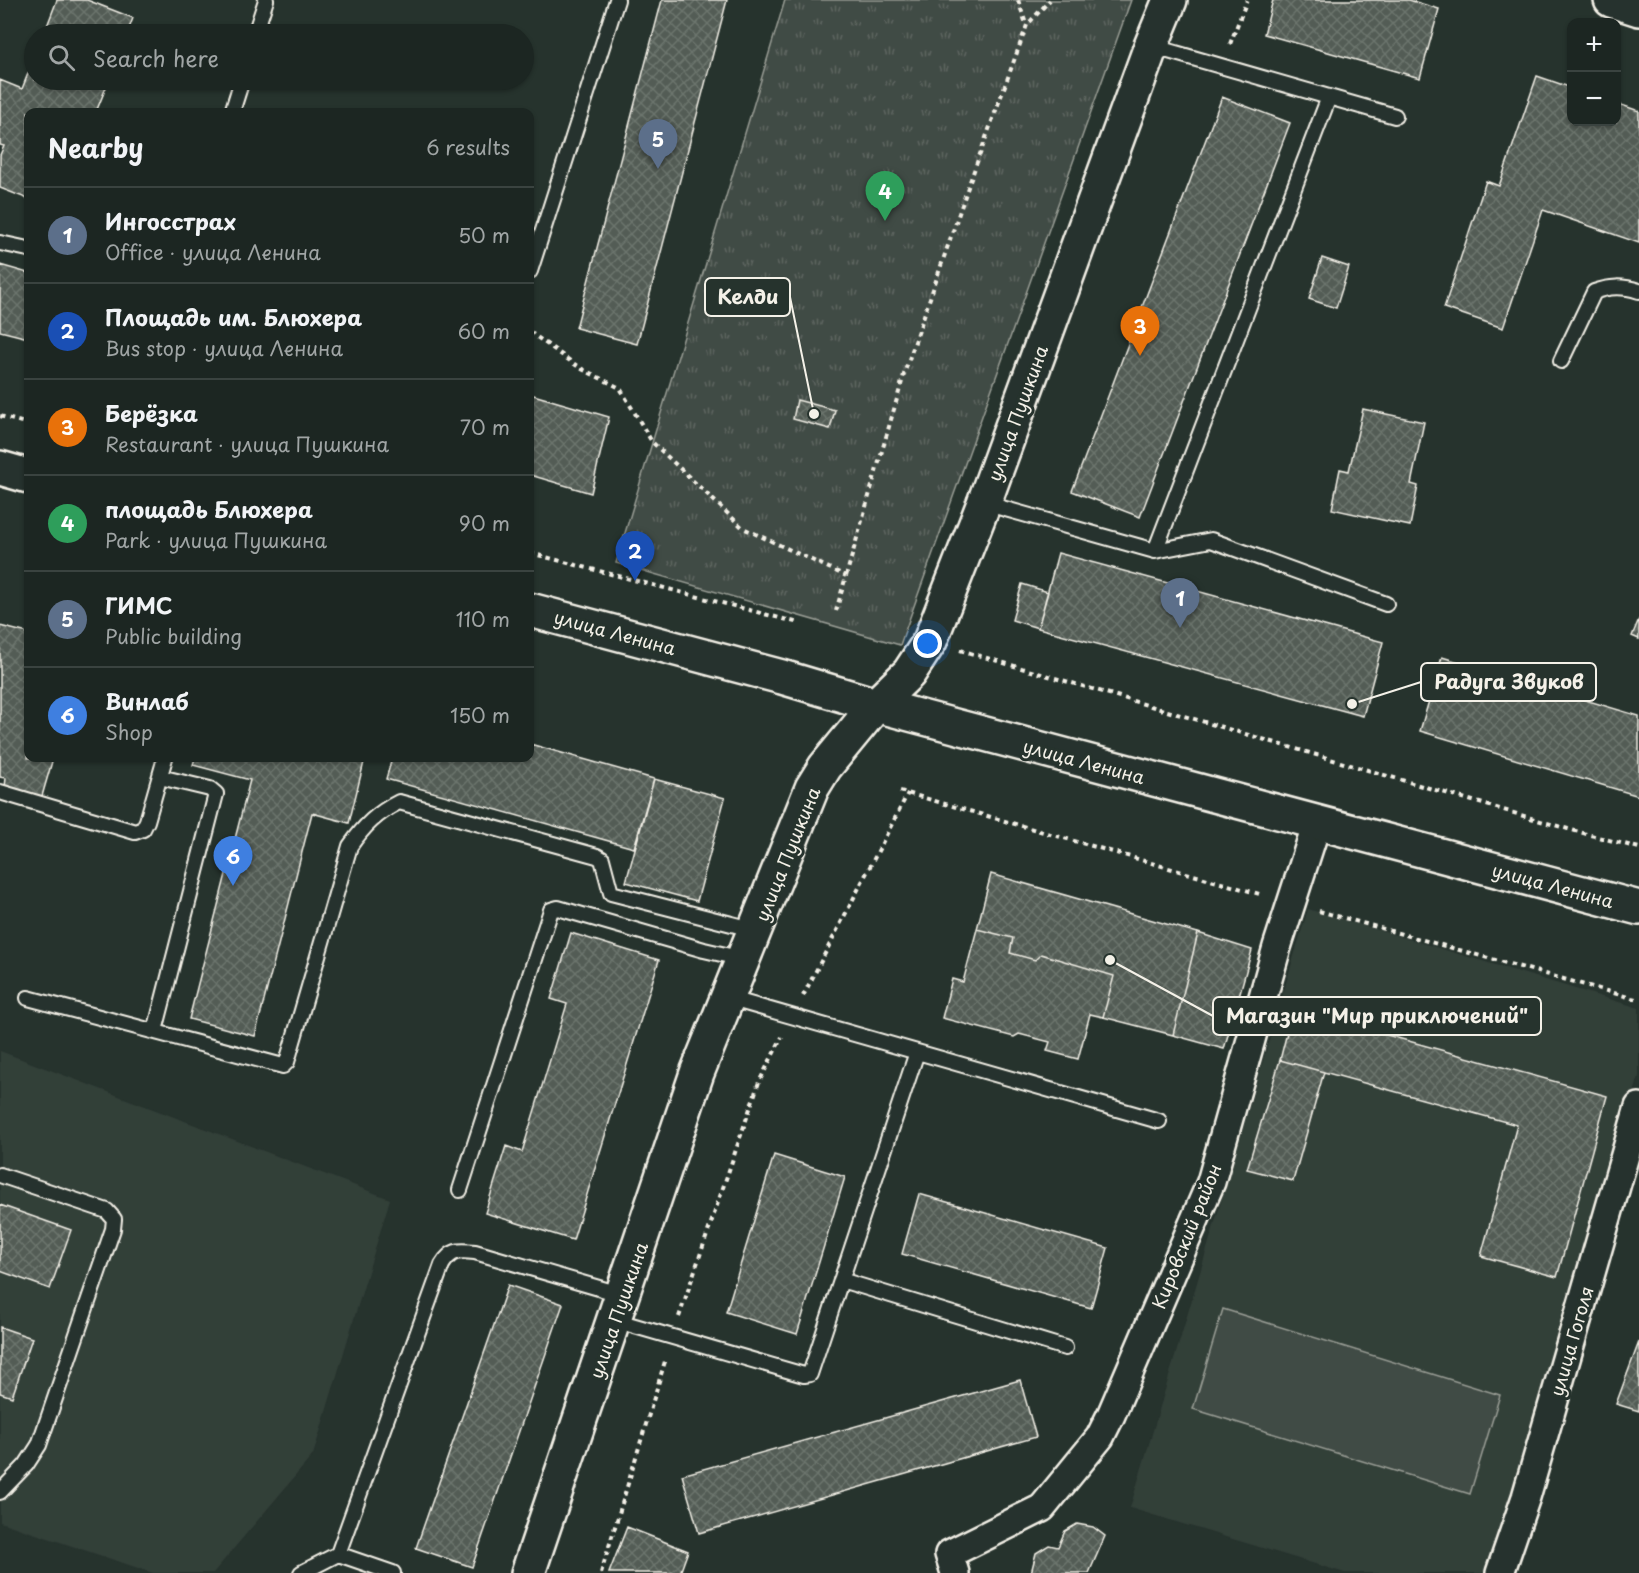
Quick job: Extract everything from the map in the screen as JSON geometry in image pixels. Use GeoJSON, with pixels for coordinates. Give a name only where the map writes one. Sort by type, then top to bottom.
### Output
{"type":"FeatureCollection","features":[{"type":"Feature","properties":{"kind":"street","name":"улица Пушкина"},"geometry":{"type":"LineString","coordinates":[[528,1573],[697,1073],[812,788],[825,767],[876,705],[909,673],[930,641],[984,503],[1151,46],[1170,0]]}},
{"type":"Feature","properties":{"kind":"street"},"geometry":{"type":"LineString","coordinates":[[1611,0],[1639,9]]}},
{"type":"Feature","properties":{"kind":"street"},"geometry":{"type":"LineString","coordinates":[[0,468],[24,475]]}},
{"type":"Feature","properties":{"kind":"street","name":"улица Ленина"},"geometry":{"type":"LineString","coordinates":[[534,611],[782,677],[876,705],[1639,908]]}},
{"type":"Feature","properties":{"kind":"street","name":"Кировский район"},"geometry":{"type":"LineString","coordinates":[[955,1573],[949,1554],[1042,1508],[1100,1437],[1111,1415],[1211,1182],[1277,948],[1317,823]]}},
{"type":"Feature","properties":{"kind":"street","name":"улица Гоголя"},"geometry":{"type":"LineString","coordinates":[[1500,1573],[1526,1497],[1639,1107]]}},
{"type":"Feature","properties":{"kind":"lane"},"geometry":{"type":"LineString","coordinates":[[258,24],[266,0]]}},
{"type":"Feature","properties":{"kind":"lane"},"geometry":{"type":"LineString","coordinates":[[534,259],[617,0]]}},
{"type":"Feature","properties":{"kind":"lane"},"geometry":{"type":"LineString","coordinates":[[1151,46],[1395,116]]}},
{"type":"Feature","properties":{"kind":"lane"},"geometry":{"type":"LineString","coordinates":[[233,108],[239,90]]}},
{"type":"Feature","properties":{"kind":"lane"},"geometry":{"type":"LineString","coordinates":[[1155,551],[1329,97]]}},
{"type":"Feature","properties":{"kind":"lane"},"geometry":{"type":"LineString","coordinates":[[0,243],[24,248]]}},
{"type":"Feature","properties":{"kind":"lane"},"geometry":{"type":"LineString","coordinates":[[1561,361],[1594,292],[1609,287],[1639,291]]}},
{"type":"Feature","properties":{"kind":"lane"},"geometry":{"type":"LineString","coordinates":[[984,503],[1155,551],[1210,540],[1386,604]]}},
{"type":"Feature","properties":{"kind":"lane"},"geometry":{"type":"LineString","coordinates":[[0,792],[135,832],[142,829],[147,821],[164,762]]}},
{"type":"Feature","properties":{"kind":"lane"},"geometry":{"type":"LineString","coordinates":[[155,1031],[216,794],[210,789],[160,777]]}},
{"type":"Feature","properties":{"kind":"lane"},"geometry":{"type":"LineString","coordinates":[[28,998],[279,1066],[286,1064],[350,846],[363,826],[381,811],[399,802],[597,856],[602,859],[611,893],[755,930]]}},
{"type":"Feature","properties":{"kind":"lane"},"geometry":{"type":"LineString","coordinates":[[460,1190],[551,910],[558,908],[704,951],[743,959]]}},
{"type":"Feature","properties":{"kind":"lane"},"geometry":{"type":"LineString","coordinates":[[728,998],[1160,1121]]}},
{"type":"Feature","properties":{"kind":"lane"},"geometry":{"type":"LineString","coordinates":[[301,1573],[338,1554],[442,1265],[447,1256],[460,1250],[475,1252],[619,1307],[672,1337],[807,1376],[812,1371],[917,1052]]}},
{"type":"Feature","properties":{"kind":"lane"},"geometry":{"type":"LineString","coordinates":[[0,1175],[107,1211],[114,1219],[113,1229],[39,1445],[26,1465],[0,1492]]}},
{"type":"Feature","properties":{"kind":"lane"},"geometry":{"type":"LineString","coordinates":[[841,1280],[1065,1348]]}},
{"type":"Feature","properties":{"kind":"lane"},"geometry":{"type":"LineString","coordinates":[[338,1554],[393,1573]]}},
{"type":"Feature","properties":{"kind":"path"},"geometry":{"type":"LineString","coordinates":[[1018,0],[1027,25]]}},
{"type":"Feature","properties":{"kind":"path"},"geometry":{"type":"LineString","coordinates":[[836,611],[905,371],[968,187],[1027,25],[1050,0]]}},
{"type":"Feature","properties":{"kind":"path"},"geometry":{"type":"LineString","coordinates":[[1222,66],[1247,0]]}},
{"type":"Feature","properties":{"kind":"path"},"geometry":{"type":"LineString","coordinates":[[534,335],[580,368],[620,388],[652,442],[743,528],[846,576]]}},
{"type":"Feature","properties":{"kind":"path"},"geometry":{"type":"LineString","coordinates":[[0,416],[24,423]]}},
{"type":"Feature","properties":{"kind":"path"},"geometry":{"type":"LineString","coordinates":[[534,554],[799,622]]}},
{"type":"Feature","properties":{"kind":"path"},"geometry":{"type":"LineString","coordinates":[[957,649],[1639,848]]}},
{"type":"Feature","properties":{"kind":"path"},"geometry":{"type":"LineString","coordinates":[[601,1573],[672,1337],[759,1082],[908,794]]}},
{"type":"Feature","properties":{"kind":"shaded area"},"geometry":{"type":"Polygon","coordinates":[[[1308,909],[1639,1008],[1639,1076],[1491,1573],[1345,1573],[1130,1508],[1308,909]]]}},
{"type":"Feature","properties":{"kind":"shaded area"},"geometry":{"type":"Polygon","coordinates":[[[0,1051],[390,1199],[313,1455],[213,1573],[153,1573],[0,1522],[0,1051]]]}},
{"type":"Feature","properties":{"kind":"green space"},"geometry":{"type":"Polygon","coordinates":[[[785,0],[1131,0],[900,645],[616,563],[785,0]]]}},
{"type":"Feature","properties":{"kind":"green space"},"geometry":{"type":"Polygon","coordinates":[[[1223,1309],[1500,1395],[1470,1494],[1193,1409],[1223,1309]]]}},
{"type":"Feature","properties":{"kind":"building"},"geometry":{"type":"Polygon","coordinates":[[[57,0],[87,0],[133,18],[131,24],[48,24],[57,0]]]}},
{"type":"Feature","properties":{"kind":"building"},"geometry":{"type":"Polygon","coordinates":[[[662,0],[727,0],[637,344],[576,328],[662,0]]]}},
{"type":"Feature","properties":{"kind":"building"},"geometry":{"type":"Polygon","coordinates":[[[1273,0],[1409,0],[1439,9],[1420,78],[1264,34],[1273,0]]]}},
{"type":"Feature","properties":{"kind":"building"},"geometry":{"type":"Polygon","coordinates":[[[1537,76],[1567,86],[1567,126],[1621,126],[1621,105],[1639,111],[1639,243],[1543,210],[1503,328],[1444,308],[1486,181],[1499,186],[1537,76]]]}},
{"type":"Feature","properties":{"kind":"building"},"geometry":{"type":"Polygon","coordinates":[[[0,80],[22,89],[24,84],[24,90],[105,90],[98,108],[24,108],[24,197],[0,188],[0,155],[4,146],[0,145],[0,80]]]}},
{"type":"Feature","properties":{"kind":"building"},"geometry":{"type":"Polygon","coordinates":[[[1222,97],[1290,123],[1140,517],[1072,491],[1222,97]]]}},
{"type":"Feature","properties":{"kind":"building"},"geometry":{"type":"Polygon","coordinates":[[[1322,258],[1349,267],[1336,308],[1309,299],[1322,258]]]}},
{"type":"Feature","properties":{"kind":"building"},"geometry":{"type":"Polygon","coordinates":[[[0,265],[24,272],[24,337],[0,331],[0,265]]]}},
{"type":"Feature","properties":{"kind":"building"},"geometry":{"type":"Polygon","coordinates":[[[534,395],[609,417],[591,493],[534,476],[534,395]]]}},
{"type":"Feature","properties":{"kind":"building"},"geometry":{"type":"Polygon","coordinates":[[[797,400],[835,410],[830,429],[793,419],[797,400]]]}},
{"type":"Feature","properties":{"kind":"building"},"geometry":{"type":"Polygon","coordinates":[[[1363,409],[1424,422],[1411,484],[1418,486],[1410,526],[1332,509],[1340,469],[1349,471],[1363,409]]]}},
{"type":"Feature","properties":{"kind":"building"},"geometry":{"type":"Polygon","coordinates":[[[1058,553],[1383,642],[1363,716],[1038,628],[1058,553]]]}},
{"type":"Feature","properties":{"kind":"building"},"geometry":{"type":"Polygon","coordinates":[[[1022,584],[1048,592],[1038,628],[1012,620],[1022,584]]]}},
{"type":"Feature","properties":{"kind":"building"},"geometry":{"type":"Polygon","coordinates":[[[1639,619],[1639,639],[1632,636],[1639,619]]]}},
{"type":"Feature","properties":{"kind":"building"},"geometry":{"type":"Polygon","coordinates":[[[0,626],[24,632],[24,762],[52,762],[42,796],[5,788],[6,778],[0,777],[0,626]]]}},
{"type":"Feature","properties":{"kind":"building"},"geometry":{"type":"Polygon","coordinates":[[[1442,657],[1639,716],[1639,796],[1420,731],[1442,657]]]}},
{"type":"Feature","properties":{"kind":"building"},"geometry":{"type":"Polygon","coordinates":[[[534,745],[654,779],[634,848],[386,779],[391,762],[534,762],[534,745]]]}},
{"type":"Feature","properties":{"kind":"building"},"geometry":{"type":"Polygon","coordinates":[[[194,762],[364,762],[349,823],[312,813],[255,1036],[189,1019],[250,780],[193,765],[194,762]]]}},
{"type":"Feature","properties":{"kind":"building"},"geometry":{"type":"Polygon","coordinates":[[[654,779],[725,798],[697,901],[626,882],[654,779]]]}},
{"type":"Feature","properties":{"kind":"building"},"geometry":{"type":"Polygon","coordinates":[[[991,874],[1198,933],[1173,1035],[1103,1017],[1114,976],[1041,954],[1035,960],[1010,953],[1013,938],[977,929],[991,874]]]}},
{"type":"Feature","properties":{"kind":"building"},"geometry":{"type":"Polygon","coordinates":[[[977,929],[1013,938],[1010,953],[1035,960],[1041,954],[1114,976],[1103,1017],[1090,1014],[1078,1059],[1047,1051],[1050,1042],[1019,1034],[1014,1037],[942,1018],[952,979],[963,982],[977,929]]]}},
{"type":"Feature","properties":{"kind":"building"},"geometry":{"type":"Polygon","coordinates":[[[571,933],[659,960],[573,1240],[485,1213],[506,1146],[522,1152],[567,1004],[551,999],[571,933]]]}},
{"type":"Feature","properties":{"kind":"building"},"geometry":{"type":"Polygon","coordinates":[[[1198,933],[1252,950],[1224,1049],[1173,1035],[1198,933]]]}},
{"type":"Feature","properties":{"kind":"building"},"geometry":{"type":"Polygon","coordinates":[[[1293,1009],[1607,1096],[1557,1277],[1481,1256],[1517,1125],[1280,1060],[1293,1009]]]}},
{"type":"Feature","properties":{"kind":"building"},"geometry":{"type":"Polygon","coordinates":[[[1280,1060],[1324,1072],[1293,1181],[1247,1169],[1280,1060]]]}},
{"type":"Feature","properties":{"kind":"building"},"geometry":{"type":"Polygon","coordinates":[[[774,1155],[845,1177],[797,1334],[726,1312],[774,1155]]]}},
{"type":"Feature","properties":{"kind":"building"},"geometry":{"type":"Polygon","coordinates":[[[919,1194],[1108,1248],[1091,1308],[902,1254],[919,1194]]]}},
{"type":"Feature","properties":{"kind":"building"},"geometry":{"type":"Polygon","coordinates":[[[0,1205],[71,1230],[50,1289],[0,1271],[0,1205]]]}},
{"type":"Feature","properties":{"kind":"building"},"geometry":{"type":"Polygon","coordinates":[[[508,1285],[563,1304],[472,1567],[416,1548],[508,1285]]]}},
{"type":"Feature","properties":{"kind":"building"},"geometry":{"type":"Polygon","coordinates":[[[0,1327],[32,1338],[12,1397],[0,1393],[0,1327]]]}},
{"type":"Feature","properties":{"kind":"building"},"geometry":{"type":"Polygon","coordinates":[[[1639,1342],[1639,1411],[1616,1404],[1639,1342]]]}},
{"type":"Feature","properties":{"kind":"building"},"geometry":{"type":"Polygon","coordinates":[[[1020,1380],[1036,1437],[699,1533],[682,1475],[1020,1380]]]}},
{"type":"Feature","properties":{"kind":"building"},"geometry":{"type":"Polygon","coordinates":[[[1077,1524],[1093,1527],[1105,1536],[1089,1573],[1031,1573],[1036,1553],[1049,1545],[1058,1547],[1065,1531],[1077,1524]]]}},
{"type":"Feature","properties":{"kind":"building"},"geometry":{"type":"Polygon","coordinates":[[[627,1527],[688,1551],[680,1573],[609,1573],[627,1527]]]}},
{"type":"Feature","properties":{"kind":"place","name":"ГИМС"},"geometry":{"type":"Point","coordinates":[658,169]}},
{"type":"Feature","properties":{"kind":"place","name":"площадь Блюхера"},"geometry":{"type":"Point","coordinates":[885,221]}},
{"type":"Feature","properties":{"kind":"place","name":"Берёзка"},"geometry":{"type":"Point","coordinates":[1140,356]}},
{"type":"Feature","properties":{"kind":"place","name":"Келди"},"geometry":{"type":"Point","coordinates":[814,414]}},
{"type":"Feature","properties":{"kind":"place","name":"Площадь им. Блюхера"},"geometry":{"type":"Point","coordinates":[635,581]}},
{"type":"Feature","properties":{"kind":"place","name":"Ингосстрах"},"geometry":{"type":"Point","coordinates":[1180,628]}},
{"type":"Feature","properties":{"kind":"place","name":"Радуга Звуков"},"geometry":{"type":"Point","coordinates":[1352,704]}},
{"type":"Feature","properties":{"kind":"place","name":"Винлаб"},"geometry":{"type":"Point","coordinates":[233,886]}},
{"type":"Feature","properties":{"kind":"place","name":"Магазин \"Мир приключений\""},"geometry":{"type":"Point","coordinates":[1110,960]}}]}
